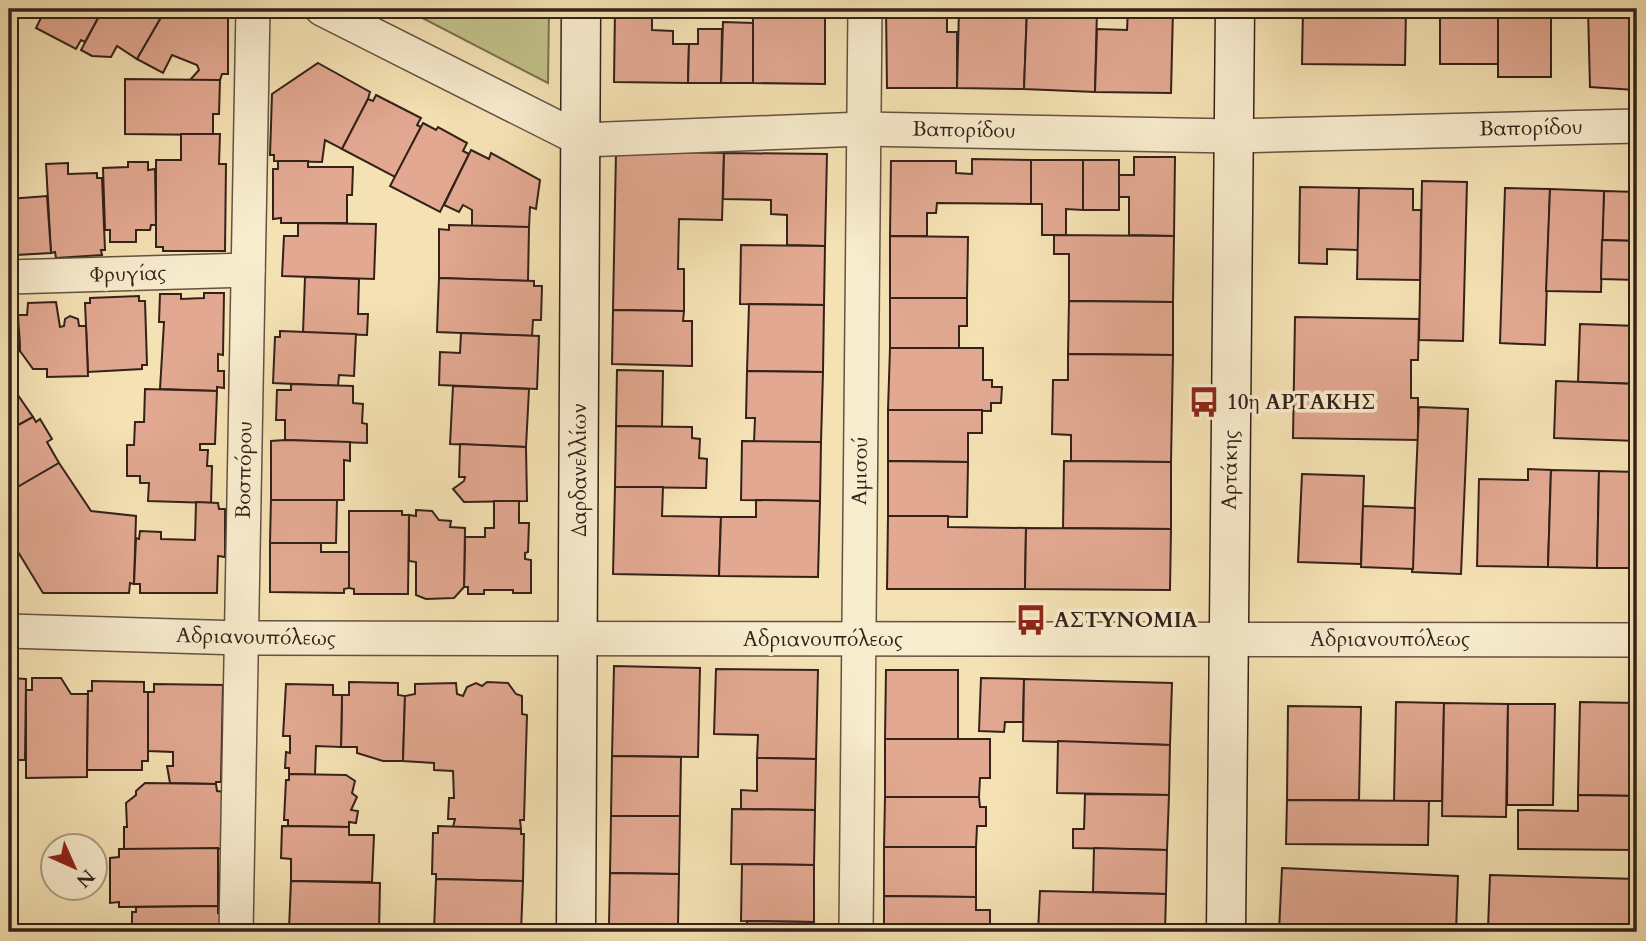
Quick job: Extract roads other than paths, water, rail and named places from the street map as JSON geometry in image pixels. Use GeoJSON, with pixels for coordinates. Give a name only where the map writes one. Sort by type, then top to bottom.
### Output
{"type":"FeatureCollection","features":[{"type":"Feature","properties":{"kind":"street","name":"Βοσπόρου"},"geometry":{"type":"LineString","coordinates":[[236,932],[253,9]]}},
{"type":"Feature","properties":{"kind":"street","name":"Βαπορίδου"},"geometry":{"type":"LineString","coordinates":[[322,9],[582,140],[863,129],[1233,136],[1637,126]]}},
{"type":"Feature","properties":{"kind":"street","name":"Δαρδανελλίων"},"geometry":{"type":"LineString","coordinates":[[576,932],[582,9]]}},
{"type":"Feature","properties":{"kind":"street","name":"Αμισού"},"geometry":{"type":"LineString","coordinates":[[856,932],[864,9]]}},
{"type":"Feature","properties":{"kind":"street","name":"Αρτάκης"},"geometry":{"type":"LineString","coordinates":[[1226,932],[1235,9]]}},
{"type":"Feature","properties":{"kind":"street","name":"Φρυγίας"},"geometry":{"type":"LineString","coordinates":[[9,277],[248,271]]}},
{"type":"Feature","properties":{"kind":"street","name":"Αδριανουπόλεως"},"geometry":{"type":"LineString","coordinates":[[10,629],[241,638],[1637,640]]}},
{"type":"Feature","properties":{"kind":"place","name":"10η ΑΡΤΑΚΗΣ"},"geometry":{"type":"Point","coordinates":[1204,402]}},
{"type":"Feature","properties":{"kind":"place","name":"ΑΣΤΥΝΟΜΙΑ"},"geometry":{"type":"Point","coordinates":[1031,620]}}]}
